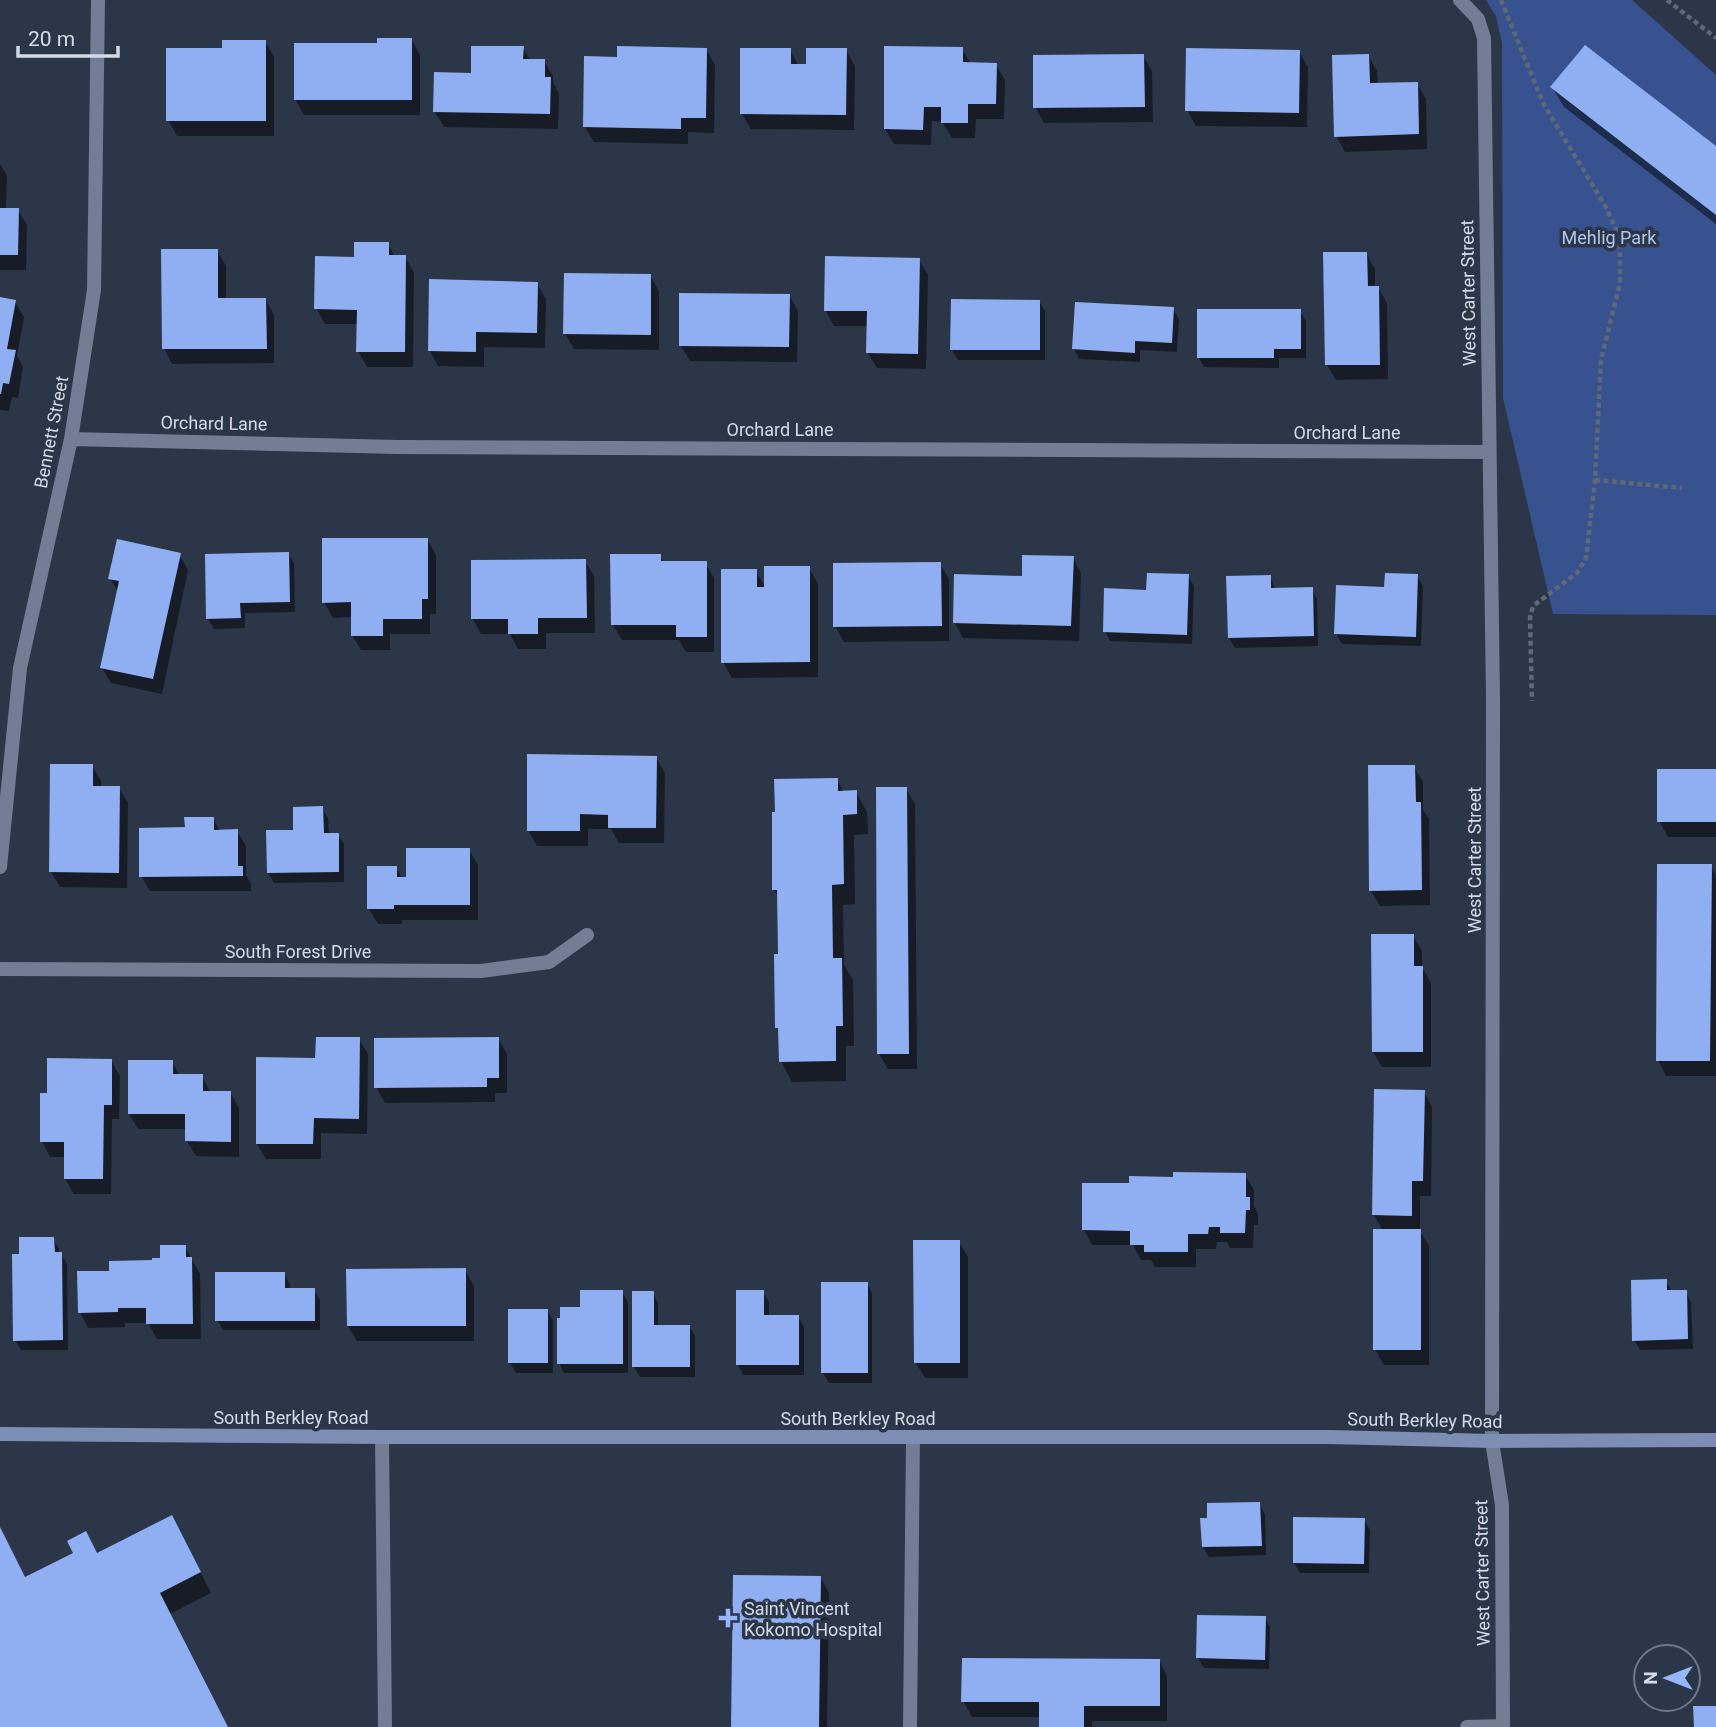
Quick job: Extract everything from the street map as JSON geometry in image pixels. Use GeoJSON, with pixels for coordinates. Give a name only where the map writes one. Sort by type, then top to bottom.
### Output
{"type":"FeatureCollection","features":[{"type":"Feature","properties":{"kind":"street","name":"Bennett Street"},"geometry":{"type":"LineString","coordinates":[[0,867],[20,668],[71,439],[94,290],[98,0]]}},
{"type":"Feature","properties":{"kind":"street","name":"West Carter Street"},"geometry":{"type":"LineString","coordinates":[[1460,0],[1478,19],[1484,37],[1493,700],[1492,1441],[1502,1505],[1503,1727]]}},
{"type":"Feature","properties":{"kind":"street","name":"Orchard Lane"},"geometry":{"type":"LineString","coordinates":[[71,439],[397,447],[1489,452]]}},
{"type":"Feature","properties":{"kind":"street","name":"South Forest Drive"},"geometry":{"type":"LineString","coordinates":[[0,969],[481,971],[549,962],[587,935]]}},
{"type":"Feature","properties":{"kind":"street","name":"South Berkley Road"},"geometry":{"type":"LineString","coordinates":[[0,1434],[1716,1440]]}},
{"type":"Feature","properties":{"kind":"street"},"geometry":{"type":"LineString","coordinates":[[382,1437],[384,1727]]}},
{"type":"Feature","properties":{"kind":"street"},"geometry":{"type":"LineString","coordinates":[[910,1727],[914,1437]]}},
{"type":"Feature","properties":{"kind":"street"},"geometry":{"type":"LineString","coordinates":[[1467,1727],[1503,1727]]}},
{"type":"Feature","properties":{"kind":"path"},"geometry":{"type":"LineString","coordinates":[[1502,0],[1543,103],[1607,209],[1618,235],[1620,283],[1601,359],[1595,480],[1586,558],[1577,573],[1533,606],[1530,618],[1532,701]]}},
{"type":"Feature","properties":{"kind":"path"},"geometry":{"type":"LineString","coordinates":[[1667,0],[1716,38]]}},
{"type":"Feature","properties":{"kind":"path"},"geometry":{"type":"LineString","coordinates":[[1595,480],[1682,488]]}},
{"type":"Feature","properties":{"kind":"green space","name":"Mehlig Park"},"geometry":{"type":"Polygon","coordinates":[[[1486,0],[1632,0],[1716,75],[1716,615],[1553,614],[1503,398],[1502,43],[1496,16],[1486,0]]]}},
{"type":"Feature","properties":{"kind":"building"},"geometry":{"type":"Polygon","coordinates":[[[377,38],[412,38],[412,100],[294,100],[294,43],[377,43],[377,38]]]}},
{"type":"Feature","properties":{"kind":"building"},"geometry":{"type":"Polygon","coordinates":[[[222,40],[266,40],[266,121],[166,121],[166,48],[222,48],[222,40]]]}},
{"type":"Feature","properties":{"kind":"building"},"geometry":{"type":"Polygon","coordinates":[[[1585,45],[1716,146],[1716,215],[1550,87],[1585,45]]]}},
{"type":"Feature","properties":{"kind":"building"},"geometry":{"type":"Polygon","coordinates":[[[471,46],[524,46],[523,59],[545,59],[545,77],[551,77],[550,114],[433,112],[434,72],[471,73],[471,46]]]}},
{"type":"Feature","properties":{"kind":"building"},"geometry":{"type":"Polygon","coordinates":[[[617,46],[707,48],[706,118],[681,118],[681,129],[583,127],[584,56],[617,57],[617,46]]]}},
{"type":"Feature","properties":{"kind":"building"},"geometry":{"type":"Polygon","coordinates":[[[884,46],[963,47],[963,62],[997,63],[996,104],[968,104],[968,123],[941,123],[941,107],[924,107],[923,130],[884,129],[884,46]]]}},
{"type":"Feature","properties":{"kind":"building"},"geometry":{"type":"Polygon","coordinates":[[[740,48],[791,48],[791,64],[806,64],[806,48],[847,48],[846,115],[740,114],[740,48]]]}},
{"type":"Feature","properties":{"kind":"building"},"geometry":{"type":"Polygon","coordinates":[[[1186,48],[1300,50],[1299,113],[1185,111],[1186,48]]]}},
{"type":"Feature","properties":{"kind":"building"},"geometry":{"type":"Polygon","coordinates":[[[1144,54],[1145,107],[1033,108],[1033,55],[1144,54]]]}},
{"type":"Feature","properties":{"kind":"building"},"geometry":{"type":"Polygon","coordinates":[[[1369,54],[1370,83],[1418,82],[1419,134],[1334,137],[1332,55],[1369,54]]]}},
{"type":"Feature","properties":{"kind":"building"},"geometry":{"type":"Polygon","coordinates":[[[0,208],[19,208],[18,255],[0,255],[0,208]]]}},
{"type":"Feature","properties":{"kind":"building"},"geometry":{"type":"Polygon","coordinates":[[[354,242],[389,242],[389,255],[406,255],[405,352],[356,352],[357,310],[314,309],[315,256],[354,257],[354,242]]]}},
{"type":"Feature","properties":{"kind":"building"},"geometry":{"type":"Polygon","coordinates":[[[161,249],[218,249],[218,298],[266,298],[267,349],[162,349],[161,249]]]}},
{"type":"Feature","properties":{"kind":"building"},"geometry":{"type":"Polygon","coordinates":[[[1323,252],[1367,252],[1368,286],[1379,286],[1380,365],[1325,365],[1323,252]]]}},
{"type":"Feature","properties":{"kind":"building"},"geometry":{"type":"Polygon","coordinates":[[[825,256],[920,258],[918,354],[866,353],[867,311],[824,311],[825,256]]]}},
{"type":"Feature","properties":{"kind":"building"},"geometry":{"type":"Polygon","coordinates":[[[564,273],[651,274],[651,335],[563,334],[564,273]]]}},
{"type":"Feature","properties":{"kind":"building"},"geometry":{"type":"Polygon","coordinates":[[[429,279],[538,282],[537,333],[476,332],[476,352],[428,351],[429,279]]]}},
{"type":"Feature","properties":{"kind":"building"},"geometry":{"type":"Polygon","coordinates":[[[679,293],[790,294],[789,347],[679,346],[679,293]]]}},
{"type":"Feature","properties":{"kind":"building"},"geometry":{"type":"Polygon","coordinates":[[[0,297],[16,300],[7,349],[16,350],[9,384],[3,383],[1,394],[0,394],[0,297]]]}},
{"type":"Feature","properties":{"kind":"building"},"geometry":{"type":"Polygon","coordinates":[[[951,299],[1040,300],[1040,350],[950,350],[951,299]]]}},
{"type":"Feature","properties":{"kind":"building"},"geometry":{"type":"Polygon","coordinates":[[[1075,302],[1174,307],[1172,343],[1135,341],[1135,353],[1072,349],[1075,302]]]}},
{"type":"Feature","properties":{"kind":"building"},"geometry":{"type":"Polygon","coordinates":[[[1197,309],[1301,309],[1301,349],[1274,349],[1274,358],[1197,358],[1197,309]]]}},
{"type":"Feature","properties":{"kind":"building"},"geometry":{"type":"Polygon","coordinates":[[[322,538],[428,538],[428,599],[422,599],[422,619],[383,619],[383,636],[351,636],[351,602],[322,603],[322,538]]]}},
{"type":"Feature","properties":{"kind":"building"},"geometry":{"type":"Polygon","coordinates":[[[117,539],[181,553],[153,679],[100,668],[119,581],[108,579],[117,539]]]}},
{"type":"Feature","properties":{"kind":"building"},"geometry":{"type":"Polygon","coordinates":[[[289,552],[290,602],[240,603],[241,618],[206,619],[205,554],[289,552]]]}},
{"type":"Feature","properties":{"kind":"building"},"geometry":{"type":"Polygon","coordinates":[[[610,554],[661,554],[661,561],[707,561],[707,637],[676,637],[676,625],[611,625],[610,554]]]}},
{"type":"Feature","properties":{"kind":"building"},"geometry":{"type":"Polygon","coordinates":[[[1022,555],[1074,556],[1071,626],[953,623],[954,574],[1022,576],[1022,555]]]}},
{"type":"Feature","properties":{"kind":"building"},"geometry":{"type":"Polygon","coordinates":[[[586,559],[587,618],[538,618],[538,634],[508,634],[508,619],[471,619],[471,560],[586,559]]]}},
{"type":"Feature","properties":{"kind":"building"},"geometry":{"type":"Polygon","coordinates":[[[941,562],[942,626],[833,627],[833,563],[941,562]]]}},
{"type":"Feature","properties":{"kind":"building"},"geometry":{"type":"Polygon","coordinates":[[[764,566],[810,566],[810,662],[721,663],[721,569],[757,569],[757,587],[764,587],[764,566]]]}},
{"type":"Feature","properties":{"kind":"building"},"geometry":{"type":"Polygon","coordinates":[[[1147,573],[1189,574],[1187,635],[1103,632],[1104,588],[1146,590],[1147,573]]]}},
{"type":"Feature","properties":{"kind":"building"},"geometry":{"type":"Polygon","coordinates":[[[1385,573],[1418,574],[1416,637],[1334,634],[1336,585],[1384,587],[1385,573]]]}},
{"type":"Feature","properties":{"kind":"building"},"geometry":{"type":"Polygon","coordinates":[[[1271,575],[1271,588],[1313,587],[1314,636],[1228,638],[1226,576],[1271,575]]]}},
{"type":"Feature","properties":{"kind":"building"},"geometry":{"type":"Polygon","coordinates":[[[527,754],[657,756],[656,828],[608,828],[608,815],[580,814],[580,831],[527,831],[527,754]]]}},
{"type":"Feature","properties":{"kind":"building"},"geometry":{"type":"Polygon","coordinates":[[[50,764],[93,764],[93,786],[120,786],[119,873],[49,872],[50,764]]]}},
{"type":"Feature","properties":{"kind":"building"},"geometry":{"type":"Polygon","coordinates":[[[1368,765],[1415,765],[1416,802],[1421,802],[1422,890],[1369,891],[1368,765]]]}},
{"type":"Feature","properties":{"kind":"building"},"geometry":{"type":"Polygon","coordinates":[[[1657,769],[1716,769],[1716,822],[1657,822],[1657,769]]]}},
{"type":"Feature","properties":{"kind":"building"},"geometry":{"type":"Polygon","coordinates":[[[838,778],[838,791],[857,790],[857,814],[843,815],[844,884],[832,885],[833,958],[842,958],[843,1026],[836,1026],[836,1061],[779,1062],[778,1028],[775,1028],[774,954],[778,954],[777,890],[772,890],[774,779],[838,778]]]}},
{"type":"Feature","properties":{"kind":"building"},"geometry":{"type":"Polygon","coordinates":[[[876,787],[907,787],[909,1054],[877,1054],[876,787]]]}},
{"type":"Feature","properties":{"kind":"building"},"geometry":{"type":"Polygon","coordinates":[[[323,806],[324,833],[339,833],[339,872],[267,873],[266,830],[293,830],[293,807],[323,806]]]}},
{"type":"Feature","properties":{"kind":"building"},"geometry":{"type":"Polygon","coordinates":[[[184,817],[214,817],[214,830],[238,829],[238,866],[243,866],[243,876],[139,877],[139,828],[185,827],[184,817]]]}},
{"type":"Feature","properties":{"kind":"building"},"geometry":{"type":"Polygon","coordinates":[[[406,848],[470,848],[470,905],[394,905],[394,909],[367,909],[367,866],[397,866],[397,877],[406,877],[406,848]]]}},
{"type":"Feature","properties":{"kind":"building"},"geometry":{"type":"Polygon","coordinates":[[[1657,864],[1712,864],[1710,1061],[1656,1061],[1657,864]]]}},
{"type":"Feature","properties":{"kind":"building"},"geometry":{"type":"Polygon","coordinates":[[[1371,934],[1414,934],[1414,966],[1423,966],[1423,1052],[1372,1052],[1371,934]]]}},
{"type":"Feature","properties":{"kind":"building"},"geometry":{"type":"Polygon","coordinates":[[[316,1037],[360,1037],[359,1119],[314,1118],[313,1144],[256,1144],[256,1057],[315,1058],[316,1037]]]}},
{"type":"Feature","properties":{"kind":"building"},"geometry":{"type":"Polygon","coordinates":[[[499,1037],[499,1078],[487,1078],[487,1087],[374,1088],[374,1038],[499,1037]]]}},
{"type":"Feature","properties":{"kind":"building"},"geometry":{"type":"Polygon","coordinates":[[[47,1058],[112,1059],[112,1105],[104,1105],[103,1179],[64,1179],[64,1142],[40,1142],[40,1093],[47,1093],[47,1058]]]}},
{"type":"Feature","properties":{"kind":"building"},"geometry":{"type":"Polygon","coordinates":[[[128,1060],[173,1060],[173,1074],[203,1074],[203,1091],[231,1091],[231,1142],[185,1141],[185,1114],[128,1114],[128,1060]]]}},
{"type":"Feature","properties":{"kind":"building"},"geometry":{"type":"Polygon","coordinates":[[[1374,1089],[1425,1090],[1423,1181],[1412,1181],[1412,1216],[1372,1215],[1374,1089]]]}},
{"type":"Feature","properties":{"kind":"building"},"geometry":{"type":"Polygon","coordinates":[[[1173,1172],[1246,1173],[1246,1197],[1250,1197],[1250,1210],[1246,1210],[1245,1233],[1220,1233],[1220,1227],[1209,1227],[1208,1234],[1188,1234],[1188,1252],[1144,1252],[1144,1245],[1130,1245],[1130,1231],[1082,1230],[1082,1183],[1129,1183],[1129,1176],[1173,1177],[1173,1172]]]}},
{"type":"Feature","properties":{"kind":"building"},"geometry":{"type":"Polygon","coordinates":[[[1373,1229],[1421,1229],[1421,1350],[1373,1350],[1373,1229]]]}},
{"type":"Feature","properties":{"kind":"building"},"geometry":{"type":"Polygon","coordinates":[[[19,1237],[54,1237],[55,1252],[62,1252],[63,1340],[13,1341],[12,1254],[19,1254],[19,1237]]]}},
{"type":"Feature","properties":{"kind":"building"},"geometry":{"type":"Polygon","coordinates":[[[913,1240],[960,1240],[960,1363],[914,1363],[913,1240]]]}},
{"type":"Feature","properties":{"kind":"building"},"geometry":{"type":"Polygon","coordinates":[[[160,1245],[186,1245],[186,1257],[192,1257],[193,1324],[146,1324],[146,1308],[78,1313],[77,1271],[109,1271],[109,1261],[160,1258],[160,1245]]]}},
{"type":"Feature","properties":{"kind":"building"},"geometry":{"type":"Polygon","coordinates":[[[466,1268],[466,1326],[347,1326],[346,1269],[466,1268]]]}},
{"type":"Feature","properties":{"kind":"building"},"geometry":{"type":"Polygon","coordinates":[[[215,1272],[285,1272],[285,1288],[315,1288],[315,1321],[215,1321],[215,1272]]]}},
{"type":"Feature","properties":{"kind":"building"},"geometry":{"type":"Polygon","coordinates":[[[1667,1279],[1667,1290],[1687,1290],[1688,1339],[1632,1341],[1631,1280],[1667,1279]]]}},
{"type":"Feature","properties":{"kind":"building"},"geometry":{"type":"Polygon","coordinates":[[[821,1282],[868,1282],[868,1373],[821,1373],[821,1282]]]}},
{"type":"Feature","properties":{"kind":"building"},"geometry":{"type":"Polygon","coordinates":[[[580,1290],[623,1290],[623,1364],[557,1364],[557,1318],[560,1318],[560,1307],[580,1307],[580,1290]]]}},
{"type":"Feature","properties":{"kind":"building"},"geometry":{"type":"Polygon","coordinates":[[[736,1290],[764,1290],[764,1315],[799,1315],[799,1365],[736,1365],[736,1290]]]}},
{"type":"Feature","properties":{"kind":"building"},"geometry":{"type":"Polygon","coordinates":[[[632,1291],[654,1291],[654,1325],[690,1325],[690,1367],[632,1367],[632,1291]]]}},
{"type":"Feature","properties":{"kind":"building"},"geometry":{"type":"Polygon","coordinates":[[[508,1309],[548,1309],[548,1363],[508,1363],[508,1309]]]}},
{"type":"Feature","properties":{"kind":"building"},"geometry":{"type":"Polygon","coordinates":[[[1260,1502],[1262,1546],[1202,1547],[1200,1518],[1207,1518],[1207,1503],[1260,1502]]]}},
{"type":"Feature","properties":{"kind":"building"},"geometry":{"type":"Polygon","coordinates":[[[172,1515],[201,1572],[160,1593],[228,1727],[0,1727],[0,1527],[25,1577],[73,1553],[67,1541],[86,1531],[97,1553],[172,1515]]]}},
{"type":"Feature","properties":{"kind":"building"},"geometry":{"type":"Polygon","coordinates":[[[1293,1517],[1365,1518],[1364,1564],[1293,1563],[1293,1517]]]}},
{"type":"Feature","properties":{"kind":"building"},"geometry":{"type":"Polygon","coordinates":[[[733,1575],[821,1576],[819,1727],[731,1727],[733,1575]]]}},
{"type":"Feature","properties":{"kind":"building"},"geometry":{"type":"Polygon","coordinates":[[[1197,1615],[1266,1616],[1265,1660],[1196,1658],[1197,1615]]]}},
{"type":"Feature","properties":{"kind":"building"},"geometry":{"type":"Polygon","coordinates":[[[962,1658],[1160,1659],[1160,1706],[1084,1706],[1084,1727],[1039,1727],[1039,1702],[961,1702],[962,1658]]]}},
{"type":"Feature","properties":{"kind":"building"},"geometry":{"type":"Polygon","coordinates":[[[1702,1706],[1716,1706],[1716,1727],[1694,1727],[1693,1713],[1702,1713],[1702,1706]]]}},
{"type":"Feature","properties":{"kind":"place","name":"Saint Vincent Kokomo Hospital"},"geometry":{"type":"Point","coordinates":[728,1618]}}]}
